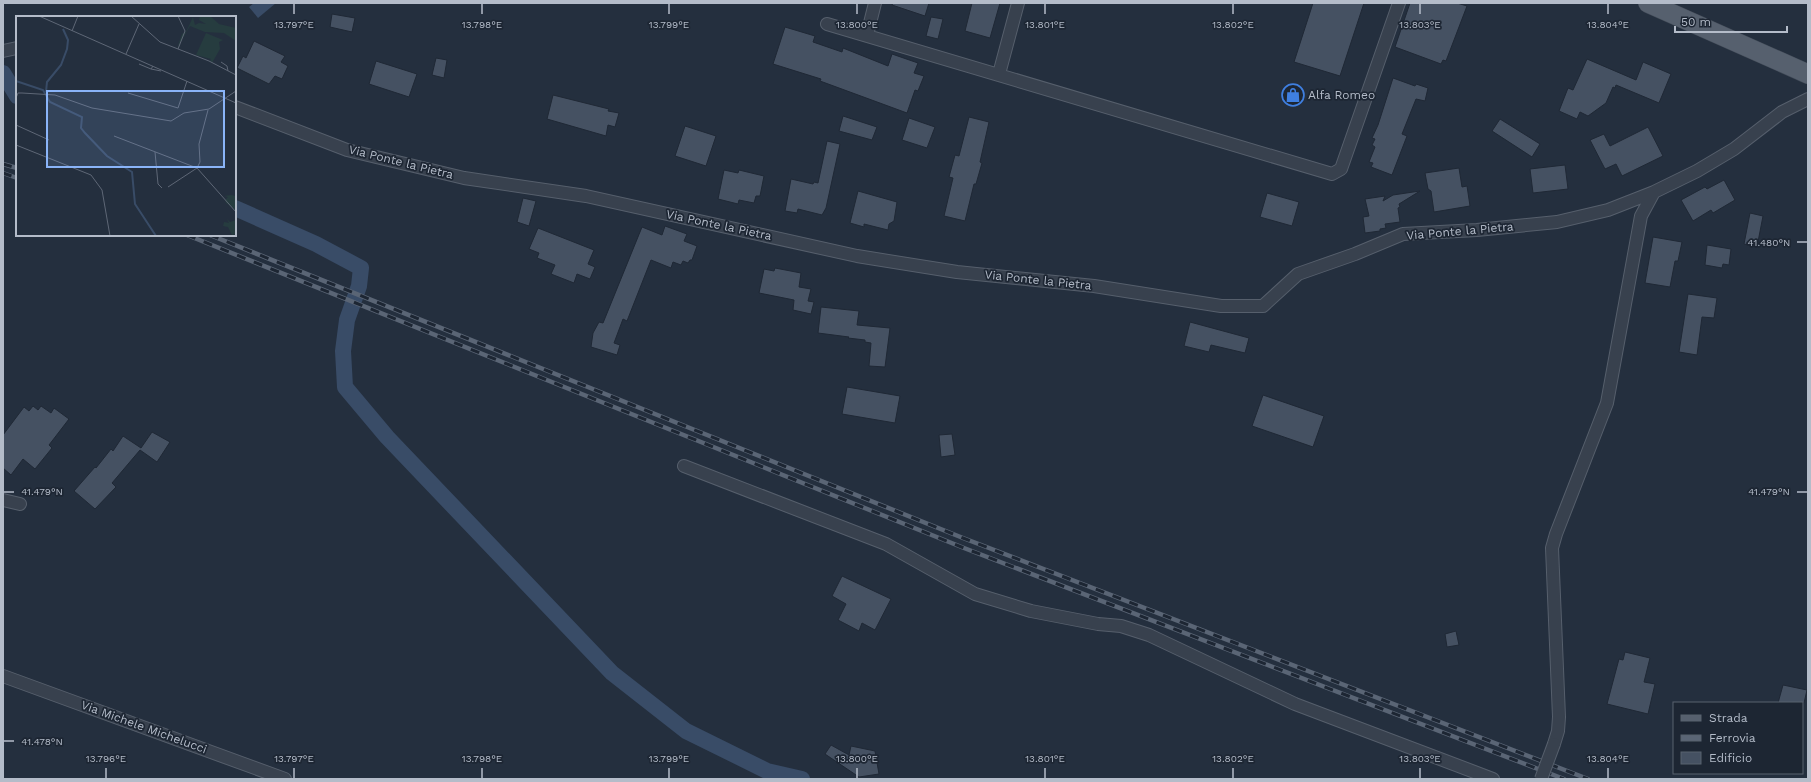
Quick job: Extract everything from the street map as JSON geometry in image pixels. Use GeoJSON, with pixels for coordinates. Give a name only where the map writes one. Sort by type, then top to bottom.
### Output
{"type":"FeatureCollection","features":[{"type":"Feature","properties":{"kind":"main road"},"geometry":{"type":"LineString","coordinates":[[1648,3],[1808,74]]}},
{"type":"Feature","properties":{"kind":"street"},"geometry":{"type":"LineString","coordinates":[[866,35],[875,3]]}},
{"type":"Feature","properties":{"kind":"street"},"geometry":{"type":"LineString","coordinates":[[999,74],[1018,3]]}},
{"type":"Feature","properties":{"kind":"street"},"geometry":{"type":"LineString","coordinates":[[827,24],[1332,174],[1341,169],[1399,3]]}},
{"type":"Feature","properties":{"kind":"street"},"geometry":{"type":"LineString","coordinates":[[3,51],[16,48]]}},
{"type":"Feature","properties":{"kind":"street","name":"Via Ponte la Pietra"},"geometry":{"type":"LineString","coordinates":[[236,107],[347,150],[464,178],[586,196],[857,256],[957,272],[1094,286],[1221,306],[1262,306],[1298,274],[1355,254],[1404,234],[1477,230],[1557,222],[1608,210],[1654,192],[1697,170],[1734,149],[1782,112],[1808,99]]}},
{"type":"Feature","properties":{"kind":"street"},"geometry":{"type":"LineString","coordinates":[[1541,779],[1558,731],[1552,548],[1556,534],[1607,403],[1642,216],[1654,192]]}},
{"type":"Feature","properties":{"kind":"street"},"geometry":{"type":"LineString","coordinates":[[684,466],[886,544],[975,594],[1031,611],[1098,624],[1121,626],[1149,635],[1295,704],[1493,779]]}},
{"type":"Feature","properties":{"kind":"street"},"geometry":{"type":"LineString","coordinates":[[3,500],[20,504]]}},
{"type":"Feature","properties":{"kind":"street","name":"Via Michele Michelucci"},"geometry":{"type":"LineString","coordinates":[[3,676],[285,779]]}},
{"type":"Feature","properties":{"kind":"water"},"geometry":{"type":"Polygon","coordinates":[[[254,3],[276,3],[258,18],[249,7],[254,3]]]}},
{"type":"Feature","properties":{"kind":"building"},"geometry":{"type":"Polygon","coordinates":[[[893,3],[929,3],[925,16],[892,5],[893,3]]]}},
{"type":"Feature","properties":{"kind":"building"},"geometry":{"type":"Polygon","coordinates":[[[972,3],[1000,3],[990,38],[965,31],[972,3]]]}},
{"type":"Feature","properties":{"kind":"building"},"geometry":{"type":"Polygon","coordinates":[[[1313,3],[1364,3],[1340,76],[1294,62],[1313,3]]]}},
{"type":"Feature","properties":{"kind":"building"},"geometry":{"type":"Polygon","coordinates":[[[1410,3],[1457,3],[1467,6],[1446,61],[1443,60],[1441,64],[1395,47],[1410,3]]]}},
{"type":"Feature","properties":{"kind":"building"},"geometry":{"type":"Polygon","coordinates":[[[332,14],[355,18],[352,32],[330,27],[332,14]]]}},
{"type":"Feature","properties":{"kind":"building"},"geometry":{"type":"Polygon","coordinates":[[[931,17],[943,19],[938,39],[926,36],[931,17]]]}},
{"type":"Feature","properties":{"kind":"building"},"geometry":{"type":"Polygon","coordinates":[[[785,27],[815,36],[813,42],[842,52],[843,48],[888,66],[892,54],[918,63],[914,73],[924,76],[918,91],[915,90],[907,113],[820,81],[821,79],[773,64],[785,27]]]}},
{"type":"Feature","properties":{"kind":"building"},"geometry":{"type":"Polygon","coordinates":[[[254,41],[285,56],[281,62],[288,66],[282,79],[275,76],[269,84],[237,68],[243,56],[246,58],[254,41]]]}},
{"type":"Feature","properties":{"kind":"building"},"geometry":{"type":"Polygon","coordinates":[[[436,58],[447,60],[444,78],[432,75],[436,58]]]}},
{"type":"Feature","properties":{"kind":"building"},"geometry":{"type":"Polygon","coordinates":[[[1587,59],[1636,80],[1643,62],[1671,74],[1659,103],[1616,85],[1615,88],[1613,87],[1606,103],[1588,116],[1580,112],[1577,119],[1559,111],[1568,88],[1573,90],[1587,59]]]}},
{"type":"Feature","properties":{"kind":"building"},"geometry":{"type":"Polygon","coordinates":[[[376,61],[417,74],[409,97],[369,84],[376,61]]]}},
{"type":"Feature","properties":{"kind":"building"},"geometry":{"type":"Polygon","coordinates":[[[1393,78],[1415,86],[1416,84],[1428,88],[1425,101],[1416,99],[1402,134],[1407,136],[1392,175],[1371,167],[1373,163],[1369,162],[1375,147],[1372,145],[1375,139],[1372,138],[1378,125],[1393,78]]]}},
{"type":"Feature","properties":{"kind":"building"},"geometry":{"type":"Polygon","coordinates":[[[553,95],[609,109],[608,111],[619,113],[615,127],[608,125],[606,136],[547,119],[553,95]]]}},
{"type":"Feature","properties":{"kind":"building"},"geometry":{"type":"Polygon","coordinates":[[[843,116],[877,127],[872,140],[839,131],[843,116]]]}},
{"type":"Feature","properties":{"kind":"building"},"geometry":{"type":"Polygon","coordinates":[[[969,117],[989,122],[980,162],[982,163],[976,184],[974,184],[965,221],[944,216],[953,178],[949,177],[955,155],[959,156],[969,117]]]}},
{"type":"Feature","properties":{"kind":"building"},"geometry":{"type":"Polygon","coordinates":[[[909,118],[935,127],[927,148],[902,140],[909,118]]]}},
{"type":"Feature","properties":{"kind":"building"},"geometry":{"type":"Polygon","coordinates":[[[1500,119],[1540,144],[1532,157],[1492,131],[1500,119]]]}},
{"type":"Feature","properties":{"kind":"building"},"geometry":{"type":"Polygon","coordinates":[[[685,126],[716,136],[706,166],[675,156],[685,126]]]}},
{"type":"Feature","properties":{"kind":"building"},"geometry":{"type":"Polygon","coordinates":[[[1648,127],[1663,156],[1622,176],[1616,164],[1605,169],[1590,140],[1604,134],[1610,146],[1648,127]]]}},
{"type":"Feature","properties":{"kind":"building"},"geometry":{"type":"Polygon","coordinates":[[[827,141],[840,144],[826,208],[822,215],[798,209],[797,213],[785,211],[791,179],[813,184],[814,182],[818,183],[827,141]]]}},
{"type":"Feature","properties":{"kind":"building"},"geometry":{"type":"Polygon","coordinates":[[[1565,165],[1568,189],[1533,193],[1530,169],[1565,165]]]}},
{"type":"Feature","properties":{"kind":"building"},"geometry":{"type":"Polygon","coordinates":[[[1459,168],[1462,187],[1467,186],[1470,206],[1434,212],[1431,191],[1428,189],[1425,173],[1459,168]]]}},
{"type":"Feature","properties":{"kind":"building"},"geometry":{"type":"Polygon","coordinates":[[[724,170],[738,173],[739,170],[764,176],[760,196],[756,196],[754,203],[739,200],[738,204],[718,199],[724,170]]]}},
{"type":"Feature","properties":{"kind":"building"},"geometry":{"type":"Polygon","coordinates":[[[1724,180],[1735,200],[1713,213],[1711,210],[1693,221],[1681,200],[1705,187],[1707,189],[1724,180]]]}},
{"type":"Feature","properties":{"kind":"building"},"geometry":{"type":"Polygon","coordinates":[[[858,191],[897,202],[894,221],[889,224],[888,230],[864,224],[864,227],[850,223],[858,191]]]}},
{"type":"Feature","properties":{"kind":"building"},"geometry":{"type":"Polygon","coordinates":[[[1420,191],[1399,204],[1400,207],[1398,208],[1400,222],[1385,224],[1386,228],[1380,229],[1380,231],[1365,233],[1363,217],[1369,216],[1365,199],[1385,196],[1383,201],[1393,195],[1420,191]]]}},
{"type":"Feature","properties":{"kind":"building"},"geometry":{"type":"Polygon","coordinates":[[[1267,193],[1299,202],[1292,226],[1260,217],[1267,193]]]}},
{"type":"Feature","properties":{"kind":"building"},"geometry":{"type":"Polygon","coordinates":[[[523,198],[536,201],[529,226],[517,222],[523,198]]]}},
{"type":"Feature","properties":{"kind":"building"},"geometry":{"type":"Polygon","coordinates":[[[1750,213],[1763,216],[1757,247],[1744,244],[1750,213]]]}},
{"type":"Feature","properties":{"kind":"building"},"geometry":{"type":"Polygon","coordinates":[[[665,226],[687,234],[684,241],[697,246],[692,260],[688,263],[683,261],[681,265],[673,262],[671,268],[651,260],[627,321],[623,319],[614,343],[620,345],[617,355],[591,347],[593,333],[599,322],[603,323],[642,227],[662,235],[665,226]]]}},
{"type":"Feature","properties":{"kind":"building"},"geometry":{"type":"Polygon","coordinates":[[[538,228],[594,250],[588,264],[595,267],[590,279],[577,274],[574,283],[551,274],[555,265],[537,258],[539,253],[529,249],[538,228]]]}},
{"type":"Feature","properties":{"kind":"building"},"geometry":{"type":"Polygon","coordinates":[[[1653,237],[1682,242],[1678,261],[1675,261],[1670,287],[1645,283],[1653,237]]]}},
{"type":"Feature","properties":{"kind":"building"},"geometry":{"type":"Polygon","coordinates":[[[1707,245],[1731,249],[1729,265],[1723,264],[1722,268],[1705,265],[1707,245]]]}},
{"type":"Feature","properties":{"kind":"building"},"geometry":{"type":"Polygon","coordinates":[[[775,268],[801,273],[799,287],[811,289],[808,301],[814,302],[811,314],[793,310],[794,300],[759,293],[764,269],[774,271],[775,268]]]}},
{"type":"Feature","properties":{"kind":"building"},"geometry":{"type":"Polygon","coordinates":[[[1688,294],[1717,298],[1714,318],[1702,317],[1697,355],[1679,352],[1688,294]]]}},
{"type":"Feature","properties":{"kind":"building"},"geometry":{"type":"Polygon","coordinates":[[[821,307],[859,311],[857,325],[890,328],[885,367],[869,366],[871,343],[865,342],[865,340],[818,333],[821,307]]]}},
{"type":"Feature","properties":{"kind":"building"},"geometry":{"type":"Polygon","coordinates":[[[1190,322],[1249,338],[1245,353],[1211,345],[1209,352],[1184,346],[1190,322]]]}},
{"type":"Feature","properties":{"kind":"building"},"geometry":{"type":"Polygon","coordinates":[[[847,387],[900,396],[895,423],[842,414],[847,387]]]}},
{"type":"Feature","properties":{"kind":"building"},"geometry":{"type":"Polygon","coordinates":[[[1263,395],[1324,416],[1313,447],[1252,426],[1263,395]]]}},
{"type":"Feature","properties":{"kind":"building"},"geometry":{"type":"Polygon","coordinates":[[[33,406],[38,410],[41,406],[51,413],[54,408],[69,419],[49,445],[52,448],[35,469],[23,459],[11,475],[3,468],[3,435],[24,407],[29,411],[33,406]]]}},
{"type":"Feature","properties":{"kind":"building"},"geometry":{"type":"Polygon","coordinates":[[[152,432],[170,442],[157,462],[140,450],[112,483],[116,487],[95,509],[74,491],[95,467],[96,468],[111,449],[113,451],[123,436],[141,448],[152,432]]]}},
{"type":"Feature","properties":{"kind":"building"},"geometry":{"type":"Polygon","coordinates":[[[952,434],[955,455],[941,457],[939,435],[952,434]]]}},
{"type":"Feature","properties":{"kind":"building"},"geometry":{"type":"Polygon","coordinates":[[[842,576],[891,599],[875,630],[862,623],[859,631],[838,620],[846,604],[832,596],[842,576]]]}},
{"type":"Feature","properties":{"kind":"building"},"geometry":{"type":"Polygon","coordinates":[[[1456,631],[1459,645],[1447,647],[1445,634],[1456,631]]]}},
{"type":"Feature","properties":{"kind":"building"},"geometry":{"type":"Polygon","coordinates":[[[1625,652],[1650,658],[1644,682],[1655,684],[1648,714],[1607,704],[1619,659],[1623,660],[1625,652]]]}},
{"type":"Feature","properties":{"kind":"building"},"geometry":{"type":"Polygon","coordinates":[[[1783,685],[1807,690],[1804,703],[1778,702],[1783,685]]]}},
{"type":"Feature","properties":{"kind":"building"},"geometry":{"type":"Polygon","coordinates":[[[831,745],[849,755],[851,746],[875,751],[879,774],[859,777],[825,754],[831,745]]]}},
{"type":"Feature","properties":{"kind":"waterway"},"geometry":{"type":"LineString","coordinates":[[3,73],[16,94]]}},
{"type":"Feature","properties":{"kind":"waterway"},"geometry":{"type":"LineString","coordinates":[[236,208],[316,244],[361,268],[359,286],[347,320],[343,351],[345,387],[387,437],[612,673],[686,731],[767,771],[802,779]]}},
{"type":"Feature","properties":{"kind":"railway"},"geometry":{"type":"LineString","coordinates":[[3,164],[16,168]]}},
{"type":"Feature","properties":{"kind":"railway"},"geometry":{"type":"LineString","coordinates":[[3,173],[16,178]]}},
{"type":"Feature","properties":{"kind":"railway"},"geometry":{"type":"LineString","coordinates":[[189,236],[964,548],[1564,779]]}},
{"type":"Feature","properties":{"kind":"railway"},"geometry":{"type":"LineString","coordinates":[[212,236],[963,538],[1588,779]]}},
{"type":"Feature","properties":{"kind":"place","name":"Alfa Romeo"},"geometry":{"type":"Point","coordinates":[1293,95]}}]}
